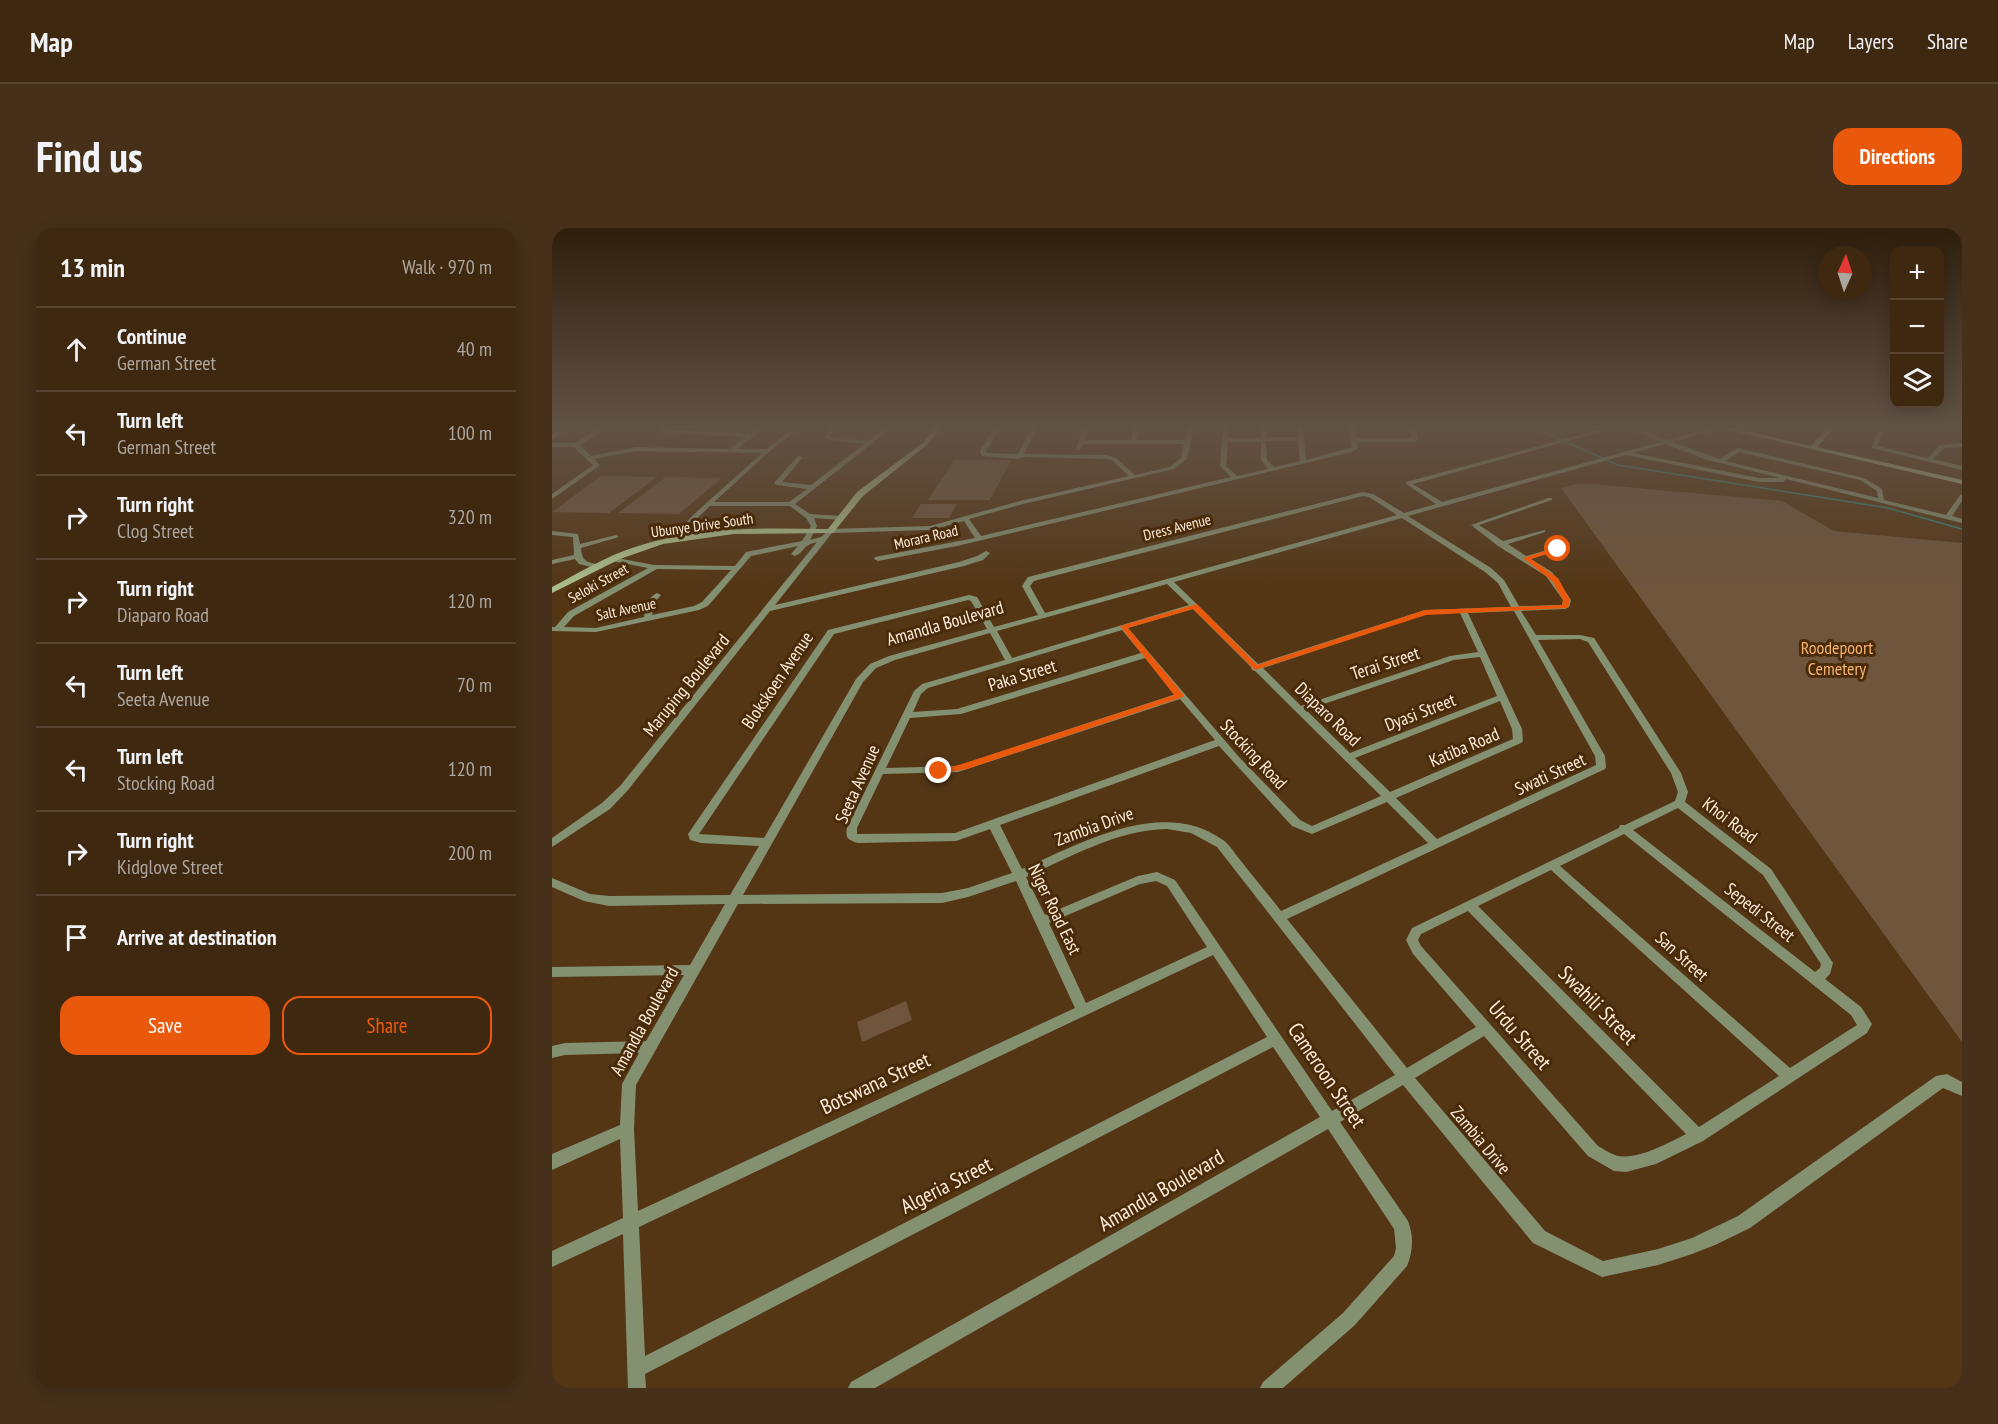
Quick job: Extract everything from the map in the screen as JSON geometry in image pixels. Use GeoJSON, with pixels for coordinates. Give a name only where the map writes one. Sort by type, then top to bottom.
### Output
{"type":"FeatureCollection","features":[{"type":"Feature","properties":{"kind":"street"},"geometry":{"type":"LineString","coordinates":[[552,497],[577,480]]}},
{"type":"Feature","properties":{"kind":"street"},"geometry":{"type":"LineString","coordinates":[[683,539],[690,521],[734,480]]}},
{"type":"Feature","properties":{"kind":"street"},"geometry":{"type":"LineString","coordinates":[[780,480],[777,483],[810,487]]}},
{"type":"Feature","properties":{"kind":"street"},"geometry":{"type":"LineString","coordinates":[[791,504],[820,480]]}},
{"type":"Feature","properties":{"kind":"street"},"geometry":{"type":"LineString","coordinates":[[827,535],[864,491],[878,480]]}},
{"type":"Feature","properties":{"kind":"street"},"geometry":{"type":"LineString","coordinates":[[615,559],[654,567],[735,568],[746,557],[827,535],[922,529],[966,519],[1022,502],[1120,480]]}},
{"type":"Feature","properties":{"kind":"street","name":"Morara Road"},"geometry":{"type":"LineString","coordinates":[[879,559],[1227,480]]}},
{"type":"Feature","properties":{"kind":"street"},"geometry":{"type":"LineString","coordinates":[[1418,480],[1408,483],[1442,505]]}},
{"type":"Feature","properties":{"kind":"street","name":"Amandla Boulevard"},"geometry":{"type":"LineString","coordinates":[[637,1388],[627,1129],[629,1084],[859,681],[868,669],[892,658],[1533,480]]}},
{"type":"Feature","properties":{"kind":"street"},"geometry":{"type":"LineString","coordinates":[[1801,480],[1962,520]]}},
{"type":"Feature","properties":{"kind":"street"},"geometry":{"type":"LineString","coordinates":[[1863,480],[1878,489],[1881,500]]}},
{"type":"Feature","properties":{"kind":"street","name":"Dress Avenue"},"geometry":{"type":"LineString","coordinates":[[1043,616],[1026,586],[1026,582],[1034,578],[1361,494],[1370,494],[1403,516]]}},
{"type":"Feature","properties":{"kind":"street"},"geometry":{"type":"LineString","coordinates":[[1948,517],[1962,496]]}},
{"type":"Feature","properties":{"kind":"street"},"geometry":{"type":"LineString","coordinates":[[1255,668],[1425,612],[1560,608],[1568,603],[1550,574],[1501,544],[1474,524],[1550,499]]}},
{"type":"Feature","properties":{"kind":"street"},"geometry":{"type":"LineString","coordinates":[[708,504],[791,504],[812,516],[841,518]]}},
{"type":"Feature","properties":{"kind":"street"},"geometry":{"type":"LineString","coordinates":[[795,554],[813,531],[812,516]]}},
{"type":"Feature","properties":{"kind":"street","name":"Swati Street"},"geometry":{"type":"LineString","coordinates":[[1278,918],[1601,767],[1600,756],[1519,609],[1494,575],[1403,516]]}},
{"type":"Feature","properties":{"kind":"street","name":"Morara Road"},"geometry":{"type":"LineString","coordinates":[[966,519],[979,538]]}},
{"type":"Feature","properties":{"kind":"street","name":"Ubunye Drive South"},"geometry":{"type":"LineString","coordinates":[[552,590],[645,546],[748,531],[813,531],[827,535]]}},
{"type":"Feature","properties":{"kind":"street"},"geometry":{"type":"LineString","coordinates":[[1501,544],[1543,531]]}},
{"type":"Feature","properties":{"kind":"street"},"geometry":{"type":"LineString","coordinates":[[552,533],[576,535],[578,556],[582,562],[598,567]]}},
{"type":"Feature","properties":{"kind":"street","name":"Maruping Boulevard"},"geometry":{"type":"LineString","coordinates":[[552,843],[616,797],[827,535]]}},
{"type":"Feature","properties":{"kind":"street"},"geometry":{"type":"LineString","coordinates":[[578,547],[616,537]]}},
{"type":"Feature","properties":{"kind":"street"},"geometry":{"type":"LineString","coordinates":[[778,547],[795,554],[810,556]]}},
{"type":"Feature","properties":{"kind":"street"},"geometry":{"type":"LineString","coordinates":[[1526,558],[1558,549]]}},
{"type":"Feature","properties":{"kind":"street"},"geometry":{"type":"LineString","coordinates":[[768,609],[961,564],[980,558],[986,553]]}},
{"type":"Feature","properties":{"kind":"street"},"geometry":{"type":"LineString","coordinates":[[552,562],[578,556]]}},
{"type":"Feature","properties":{"kind":"street","name":"Seloki Street"},"geometry":{"type":"LineString","coordinates":[[556,628],[571,614],[654,567]]}},
{"type":"Feature","properties":{"kind":"street","name":"Salt Avenue"},"geometry":{"type":"LineString","coordinates":[[556,628],[574,631],[596,630],[705,604],[735,568]]}},
{"type":"Feature","properties":{"kind":"street","name":"Diaparo Road"},"geometry":{"type":"LineString","coordinates":[[1170,582],[1437,845]]}},
{"type":"Feature","properties":{"kind":"street"},"geometry":{"type":"LineString","coordinates":[[648,619],[650,603],[657,595]]}},
{"type":"Feature","properties":{"kind":"street","name":"Blokskoen Avenue"},"geometry":{"type":"LineString","coordinates":[[768,842],[701,839],[694,837],[693,834],[829,635],[844,627],[965,597],[974,600],[994,630],[1009,660]]}},
{"type":"Feature","properties":{"kind":"street","name":"Seeta Avenue"},"geometry":{"type":"LineString","coordinates":[[1195,606],[925,686],[917,693],[851,834],[853,838],[945,839],[994,825],[1220,742]]}},
{"type":"Feature","properties":{"kind":"street","name":"Katiba Road"},"geometry":{"type":"LineString","coordinates":[[1390,797],[1518,741],[1519,735],[1463,610]]}},
{"type":"Feature","properties":{"kind":"street","name":"Stocking Road"},"geometry":{"type":"LineString","coordinates":[[1123,627],[1220,742],[1296,823],[1306,829],[1317,829],[1390,797]]}},
{"type":"Feature","properties":{"kind":"street","name":"Khoi Road"},"geometry":{"type":"LineString","coordinates":[[1534,638],[1580,637],[1591,640],[1676,773],[1683,792],[1679,803],[1758,863],[1776,882],[1827,963],[1826,970],[1816,979]]}},
{"type":"Feature","properties":{"kind":"street","name":"Terai Street"},"geometry":{"type":"LineString","coordinates":[[1298,710],[1446,660],[1484,654]]}},
{"type":"Feature","properties":{"kind":"street","name":"Paka Street"},"geometry":{"type":"LineString","coordinates":[[907,715],[958,712],[1145,655]]}},
{"type":"Feature","properties":{"kind":"street"},"geometry":{"type":"LineString","coordinates":[[880,771],[958,769],[1180,696]]}},
{"type":"Feature","properties":{"kind":"street","name":"Dyasi Street"},"geometry":{"type":"LineString","coordinates":[[1349,757],[1503,697]]}},
{"type":"Feature","properties":{"kind":"street","name":"Urdu Street"},"geometry":{"type":"LineString","coordinates":[[1679,803],[1416,931],[1412,940],[1417,950],[1593,1150],[1614,1163],[1637,1162],[1656,1156],[1698,1136],[1862,1029]]}},
{"type":"Feature","properties":{"kind":"street","name":"Niger Road East"},"geometry":{"type":"LineString","coordinates":[[994,825],[1083,1010]]}},
{"type":"Feature","properties":{"kind":"street","name":"Zambia Drive"},"geometry":{"type":"LineString","coordinates":[[552,882],[600,900],[942,898],[970,892],[1148,826],[1193,829],[1221,844],[1405,1077],[1539,1237],[1602,1269],[1695,1248],[1744,1222],[1941,1081],[1947,1081],[1962,1089]]}},
{"type":"Feature","properties":{"kind":"street","name":"Sepedi Street"},"geometry":{"type":"LineString","coordinates":[[1624,828],[1856,1011],[1865,1024],[1862,1029]]}},
{"type":"Feature","properties":{"kind":"street","name":"San Street"},"geometry":{"type":"LineString","coordinates":[[1551,864],[1788,1076]]}},
{"type":"Feature","properties":{"kind":"street","name":"Cameroon Street"},"geometry":{"type":"LineString","coordinates":[[1042,921],[1138,880],[1157,876],[1171,883],[1402,1227],[1404,1248],[1401,1260],[1349,1319],[1269,1388]]}},
{"type":"Feature","properties":{"kind":"street","name":"Swahili Street"},"geometry":{"type":"LineString","coordinates":[[1469,904],[1698,1136]]}},
{"type":"Feature","properties":{"kind":"street","name":"Botswana Street"},"geometry":{"type":"LineString","coordinates":[[552,1259],[1216,948]]}},
{"type":"Feature","properties":{"kind":"street"},"geometry":{"type":"LineString","coordinates":[[552,972],[694,970]]}},
{"type":"Feature","properties":{"kind":"street","name":"Amandla Boulevard"},"geometry":{"type":"LineString","coordinates":[[857,1388],[1405,1077],[1486,1028]]}},
{"type":"Feature","properties":{"kind":"street","name":"Algeria Street"},"geometry":{"type":"LineString","coordinates":[[637,1369],[1275,1039]]}},
{"type":"Feature","properties":{"kind":"street"},"geometry":{"type":"LineString","coordinates":[[552,1052],[565,1049],[649,1047]]}},
{"type":"Feature","properties":{"kind":"street"},"geometry":{"type":"LineString","coordinates":[[552,1162],[627,1129]]}},
{"type":"Feature","properties":{"kind":"green space"},"geometry":{"type":"Polygon","coordinates":[[[595,480],[653,480],[609,513],[552,512],[595,480]]]}},
{"type":"Feature","properties":{"kind":"green space"},"geometry":{"type":"Polygon","coordinates":[[[662,480],[719,480],[679,514],[618,513],[662,480]]]}},
{"type":"Feature","properties":{"kind":"green space"},"geometry":{"type":"Polygon","coordinates":[[[941,480],[1000,480],[990,500],[928,500],[941,480]]]}},
{"type":"Feature","properties":{"kind":"green space","name":"Roodepoort Cemetery"},"geometry":{"type":"Polygon","coordinates":[[[1580,483],[1782,501],[1834,531],[1962,543],[1962,1042],[1561,488],[1580,483]]]}},
{"type":"Feature","properties":{"kind":"green space"},"geometry":{"type":"Polygon","coordinates":[[[921,504],[957,504],[949,518],[912,518],[921,504]]]}},
{"type":"Feature","properties":{"kind":"green space"},"geometry":{"type":"Polygon","coordinates":[[[906,1001],[912,1020],[862,1042],[857,1022],[906,1001]]]}},
{"type":"Feature","properties":{"kind":"waterway"},"geometry":{"type":"LineString","coordinates":[[1713,480],[1888,508],[1962,529]]}},
{"type":"Feature","properties":{"kind":"route"},"geometry":{"type":"LineString","coordinates":[[939,771],[963,767],[1180,696],[1123,627],[1195,606],[1255,668],[1425,612],[1565,607],[1567,600],[1555,580],[1526,558],[1558,549]]}}]}
